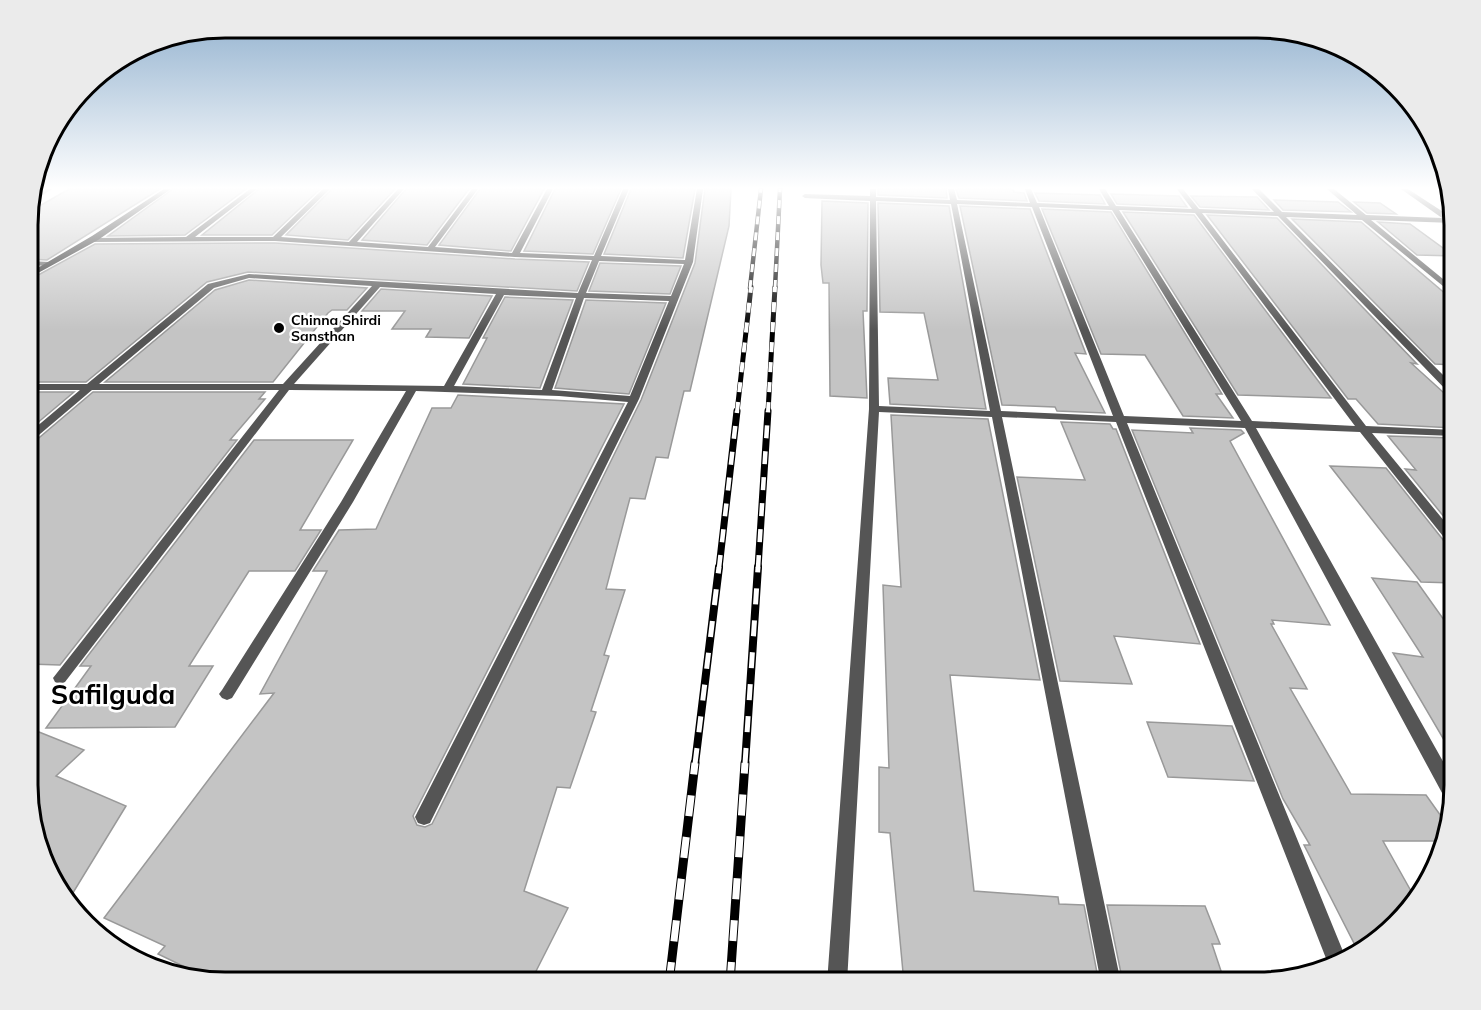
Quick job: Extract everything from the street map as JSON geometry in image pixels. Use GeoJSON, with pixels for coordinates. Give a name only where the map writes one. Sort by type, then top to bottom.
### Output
{"type":"FeatureCollection","features":[{"type":"Feature","properties":{"kind":"main road"},"geometry":{"type":"LineString","coordinates":[[37,271],[98,236]]}},
{"type":"Feature","properties":{"kind":"street"},"geometry":{"type":"LineString","coordinates":[[275,239],[278,236]]}},
{"type":"Feature","properties":{"kind":"street"},"geometry":{"type":"LineString","coordinates":[[351,244],[358,236]]}},
{"type":"Feature","properties":{"kind":"street"},"geometry":{"type":"LineString","coordinates":[[430,249],[440,236]]}},
{"type":"Feature","properties":{"kind":"street"},"geometry":{"type":"LineString","coordinates":[[515,255],[525,236]]}},
{"type":"Feature","properties":{"kind":"street"},"geometry":{"type":"LineString","coordinates":[[547,391],[581,295],[607,236]]}},
{"type":"Feature","properties":{"kind":"street"},"geometry":{"type":"LineString","coordinates":[[423,817],[634,399],[672,299],[689,262],[693,236]]}},
{"type":"Feature","properties":{"kind":"street"},"geometry":{"type":"LineString","coordinates":[[838,973],[874,409],[874,236]]}},
{"type":"Feature","properties":{"kind":"street"},"geometry":{"type":"LineString","coordinates":[[961,236],[1109,973]]}},
{"type":"Feature","properties":{"kind":"street"},"geometry":{"type":"LineString","coordinates":[[1048,236],[1187,592],[1334,955]]}},
{"type":"Feature","properties":{"kind":"street"},"geometry":{"type":"LineString","coordinates":[[1132,236],[1249,425],[1443,778]]}},
{"type":"Feature","properties":{"kind":"street"},"geometry":{"type":"LineString","coordinates":[[1218,236],[1363,429],[1443,528]]}},
{"type":"Feature","properties":{"kind":"street"},"geometry":{"type":"LineString","coordinates":[[1303,236],[1443,381]]}},
{"type":"Feature","properties":{"kind":"street"},"geometry":{"type":"LineString","coordinates":[[1387,236],[1443,284]]}},
{"type":"Feature","properties":{"kind":"street"},"geometry":{"type":"LineString","coordinates":[[92,240],[275,239],[515,255],[689,262]]}},
{"type":"Feature","properties":{"kind":"street"},"geometry":{"type":"LineString","coordinates":[[37,263],[49,264]]}},
{"type":"Feature","properties":{"kind":"street"},"geometry":{"type":"LineString","coordinates":[[37,431],[211,286],[249,276],[501,292],[672,299]]}},
{"type":"Feature","properties":{"kind":"street"},"geometry":{"type":"LineString","coordinates":[[60,678],[287,386],[378,284]]}},
{"type":"Feature","properties":{"kind":"street"},"geometry":{"type":"LineString","coordinates":[[447,389],[501,292]]}},
{"type":"Feature","properties":{"kind":"street"},"geometry":{"type":"LineString","coordinates":[[37,387],[413,387],[547,391],[634,399]]}},
{"type":"Feature","properties":{"kind":"street"},"geometry":{"type":"LineString","coordinates":[[227,694],[347,502],[413,387]]}},
{"type":"Feature","properties":{"kind":"street"},"geometry":{"type":"LineString","coordinates":[[874,409],[997,416],[1443,433]]}},
{"type":"Feature","properties":{"kind":"building"},"geometry":{"type":"Polygon","coordinates":[[[37,236],[85,236],[47,260],[37,259],[37,236]]]}},
{"type":"Feature","properties":{"kind":"building"},"geometry":{"type":"Polygon","coordinates":[[[300,236],[352,236],[348,240],[300,236]]]}},
{"type":"Feature","properties":{"kind":"building"},"geometry":{"type":"Polygon","coordinates":[[[365,236],[434,236],[427,245],[362,240],[365,236]]]}},
{"type":"Feature","properties":{"kind":"building"},"geometry":{"type":"Polygon","coordinates":[[[445,236],[519,236],[511,251],[439,245],[445,236]]]}},
{"type":"Feature","properties":{"kind":"building"},"geometry":{"type":"Polygon","coordinates":[[[531,236],[601,236],[593,254],[524,251],[531,236]]]}},
{"type":"Feature","properties":{"kind":"building"},"geometry":{"type":"Polygon","coordinates":[[[611,236],[687,236],[683,258],[604,254],[611,236]]]}},
{"type":"Feature","properties":{"kind":"building"},"geometry":{"type":"Polygon","coordinates":[[[699,236],[727,236],[690,391],[684,391],[668,458],[656,457],[645,499],[630,498],[606,589],[625,590],[604,655],[609,656],[591,711],[596,712],[570,788],[557,787],[524,891],[568,908],[535,972],[212,972],[189,969],[158,954],[165,946],[104,918],[274,693],[260,694],[327,571],[313,571],[339,530],[376,529],[432,408],[451,408],[458,395],[624,404],[413,816],[417,825],[425,827],[432,824],[641,400],[695,263],[699,236]]]}},
{"type":"Feature","properties":{"kind":"building"},"geometry":{"type":"Polygon","coordinates":[[[821,236],[868,236],[867,311],[863,311],[867,398],[830,396],[829,283],[823,283],[821,236]]]}},
{"type":"Feature","properties":{"kind":"building"},"geometry":{"type":"Polygon","coordinates":[[[879,236],[954,236],[986,409],[890,404],[888,378],[938,380],[924,313],[880,312],[879,236]]]}},
{"type":"Feature","properties":{"kind":"building"},"geometry":{"type":"Polygon","coordinates":[[[966,236],[1040,236],[1086,354],[1075,353],[1105,413],[1057,411],[1055,407],[1002,405],[966,236]]]}},
{"type":"Feature","properties":{"kind":"building"},"geometry":{"type":"Polygon","coordinates":[[[1053,236],[1126,236],[1222,394],[1216,394],[1233,418],[1183,416],[1145,355],[1101,354],[1053,236]]]}},
{"type":"Feature","properties":{"kind":"building"},"geometry":{"type":"Polygon","coordinates":[[[1138,236],[1210,236],[1331,398],[1238,395],[1138,236]]]}},
{"type":"Feature","properties":{"kind":"building"},"geometry":{"type":"Polygon","coordinates":[[[1223,236],[1294,236],[1417,364],[1411,363],[1443,392],[1443,427],[1378,424],[1356,399],[1348,399],[1223,236]]]}},
{"type":"Feature","properties":{"kind":"building"},"geometry":{"type":"Polygon","coordinates":[[[1309,236],[1378,236],[1443,292],[1443,364],[1435,364],[1309,236]]]}},
{"type":"Feature","properties":{"kind":"building"},"geometry":{"type":"Polygon","coordinates":[[[1395,236],[1427,236],[1443,248],[1443,256],[1417,255],[1395,236]]]}},
{"type":"Feature","properties":{"kind":"building"},"geometry":{"type":"Polygon","coordinates":[[[275,243],[589,262],[577,291],[248,272],[207,282],[86,382],[37,382],[37,276],[95,244],[275,243]]]}},
{"type":"Feature","properties":{"kind":"building"},"geometry":{"type":"Polygon","coordinates":[[[600,263],[681,266],[670,294],[589,291],[600,263]]]}},
{"type":"Feature","properties":{"kind":"building"},"geometry":{"type":"Polygon","coordinates":[[[249,280],[367,288],[347,310],[332,310],[328,313],[273,382],[105,382],[215,290],[249,280]]]}},
{"type":"Feature","properties":{"kind":"building"},"geometry":{"type":"Polygon","coordinates":[[[381,289],[492,296],[469,338],[426,337],[431,329],[392,329],[405,311],[362,311],[381,289]]]}},
{"type":"Feature","properties":{"kind":"building"},"geometry":{"type":"Polygon","coordinates":[[[505,297],[573,300],[540,388],[463,384],[487,338],[483,338],[505,297]]]}},
{"type":"Feature","properties":{"kind":"building"},"geometry":{"type":"Polygon","coordinates":[[[586,300],[666,303],[629,394],[555,388],[586,300]]]}},
{"type":"Feature","properties":{"kind":"building"},"geometry":{"type":"Polygon","coordinates":[[[37,392],[74,392],[37,423],[37,392]]]}},
{"type":"Feature","properties":{"kind":"building"},"geometry":{"type":"Polygon","coordinates":[[[93,392],[265,392],[259,399],[265,399],[230,440],[237,440],[60,665],[38,664],[37,439],[93,392]]]}},
{"type":"Feature","properties":{"kind":"building"},"geometry":{"type":"Polygon","coordinates":[[[891,415],[988,419],[1040,680],[950,675],[974,891],[1058,897],[1059,904],[1084,905],[1097,973],[903,973],[890,833],[879,832],[879,767],[889,768],[883,585],[901,587],[891,415]]]}},
{"type":"Feature","properties":{"kind":"building"},"geometry":{"type":"Polygon","coordinates":[[[1061,422],[1110,424],[1113,429],[1116,429],[1200,644],[1114,636],[1132,684],[1060,681],[1017,477],[1085,480],[1061,422]]]}},
{"type":"Feature","properties":{"kind":"building"},"geometry":{"type":"Polygon","coordinates":[[[1190,428],[1241,430],[1244,433],[1230,441],[1330,625],[1272,620],[1274,624],[1271,624],[1307,689],[1290,688],[1351,794],[1426,795],[1441,816],[1435,841],[1383,841],[1411,890],[1389,918],[1354,944],[1304,845],[1310,845],[1283,799],[1132,430],[1193,433],[1190,428]]]}},
{"type":"Feature","properties":{"kind":"building"},"geometry":{"type":"Polygon","coordinates":[[[1388,436],[1443,438],[1443,516],[1405,469],[1416,470],[1388,436]]]}},
{"type":"Feature","properties":{"kind":"building"},"geometry":{"type":"Polygon","coordinates":[[[254,440],[353,440],[300,530],[321,530],[295,571],[249,571],[189,666],[213,666],[175,727],[46,728],[91,666],[80,666],[254,440]]]}},
{"type":"Feature","properties":{"kind":"building"},"geometry":{"type":"Polygon","coordinates":[[[1330,466],[1386,468],[1443,540],[1443,583],[1421,582],[1330,466]]]}},
{"type":"Feature","properties":{"kind":"building"},"geometry":{"type":"Polygon","coordinates":[[[1372,578],[1417,582],[1443,619],[1443,738],[1393,653],[1423,657],[1372,578]]]}},
{"type":"Feature","properties":{"kind":"building"},"geometry":{"type":"Polygon","coordinates":[[[1147,722],[1232,726],[1254,781],[1168,777],[1147,722]]]}},
{"type":"Feature","properties":{"kind":"building"},"geometry":{"type":"Polygon","coordinates":[[[38,732],[84,750],[56,776],[126,806],[72,894],[47,846],[41,822],[38,798],[38,732]]]}},
{"type":"Feature","properties":{"kind":"building"},"geometry":{"type":"Polygon","coordinates":[[[1107,905],[1205,906],[1220,944],[1212,944],[1222,973],[1121,973],[1107,905]]]}},
{"type":"Feature","properties":{"kind":"railway"},"geometry":{"type":"LineString","coordinates":[[750,288],[756,236]]}},
{"type":"Feature","properties":{"kind":"railway"},"geometry":{"type":"LineString","coordinates":[[775,288],[778,236]]}},
{"type":"Feature","properties":{"kind":"railway"},"geometry":{"type":"LineString","coordinates":[[737,412],[751,287]]}},
{"type":"Feature","properties":{"kind":"railway"},"geometry":{"type":"LineString","coordinates":[[768,412],[775,287]]}},
{"type":"Feature","properties":{"kind":"railway"},"geometry":{"type":"LineString","coordinates":[[719,568],[737,411]]}},
{"type":"Feature","properties":{"kind":"railway"},"geometry":{"type":"LineString","coordinates":[[758,568],[768,411]]}},
{"type":"Feature","properties":{"kind":"railway"},"geometry":{"type":"LineString","coordinates":[[695,764],[719,567]]}},
{"type":"Feature","properties":{"kind":"railway"},"geometry":{"type":"LineString","coordinates":[[745,764],[758,567]]}},
{"type":"Feature","properties":{"kind":"railway"},"geometry":{"type":"LineString","coordinates":[[670,972],[695,763]]}},
{"type":"Feature","properties":{"kind":"railway"},"geometry":{"type":"LineString","coordinates":[[731,972],[745,763]]}},
{"type":"Feature","properties":{"kind":"place","name":"Chinna Shirdi Sansthan"},"geometry":{"type":"Point","coordinates":[279,328]}},
{"type":"Feature","properties":{"kind":"district","name":"Safilguda"},"geometry":{"type":"Point","coordinates":[113,694]}}]}
